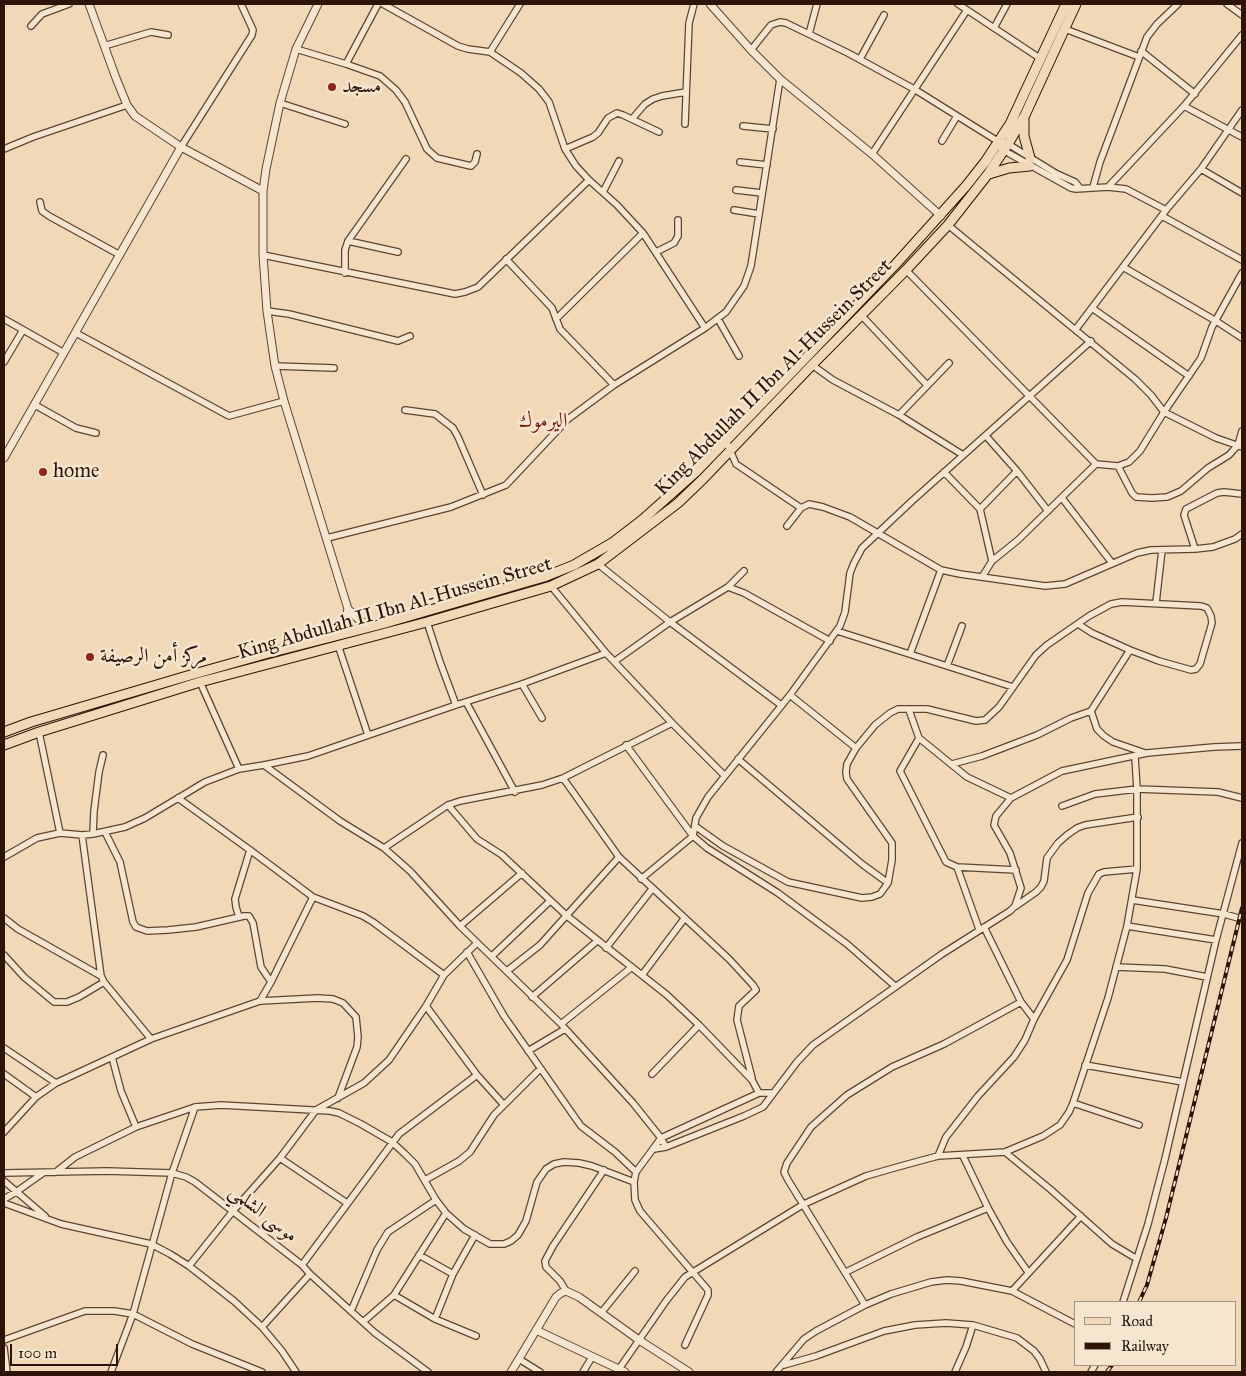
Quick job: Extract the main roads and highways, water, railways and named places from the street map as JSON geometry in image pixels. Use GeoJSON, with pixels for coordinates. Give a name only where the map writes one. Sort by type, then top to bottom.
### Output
{"type":"FeatureCollection","features":[{"type":"Feature","properties":{"kind":"main road","name":"King Abdullah II Ibn Al-Hussein Street"},"geometry":{"type":"LineString","coordinates":[[4,745],[82,718],[268,663],[339,640],[370,627],[544,577],[574,565],[612,542],[642,520],[697,471],[941,216],[1004,145],[1015,113],[1066,4]]}},
{"type":"Feature","properties":{"kind":"main road","name":"King Abdullah II Ibn Al-Hussein Street"},"geometry":{"type":"LineString","coordinates":[[4,732],[31,722],[265,654],[428,622],[551,586],[598,564],[678,503],[731,451],[948,225],[988,174],[1024,115],[1076,4]]}},
{"type":"Feature","properties":{"kind":"main road"},"geometry":{"type":"LineString","coordinates":[[988,174],[1030,162],[1024,136],[1024,115]]}},
{"type":"Feature","properties":{"kind":"main road"},"geometry":{"type":"LineString","coordinates":[[265,654],[268,663]]}},
{"type":"Feature","properties":{"kind":"main road"},"geometry":{"type":"LineString","coordinates":[[79,708],[82,718]]}},
{"type":"Feature","properties":{"kind":"railway"},"geometry":{"type":"LineString","coordinates":[[1139,1301],[1147,1285],[1166,1218],[1242,908]]}},
{"type":"Feature","properties":{"kind":"railway"},"geometry":{"type":"LineString","coordinates":[[1107,1372],[1111,1366]]}},
{"type":"Feature","properties":{"kind":"place","name":"مسجد"},"geometry":{"type":"Point","coordinates":[332,87]}},
{"type":"Feature","properties":{"kind":"place","name":"home"},"geometry":{"type":"Point","coordinates":[43,472]}},
{"type":"Feature","properties":{"kind":"place","name":"مركز أمن الرصيفة"},"geometry":{"type":"Point","coordinates":[90,657]}},
{"type":"Feature","properties":{"kind":"district","name":"اليرموك"},"geometry":{"type":"Point","coordinates":[543,422]}}]}
